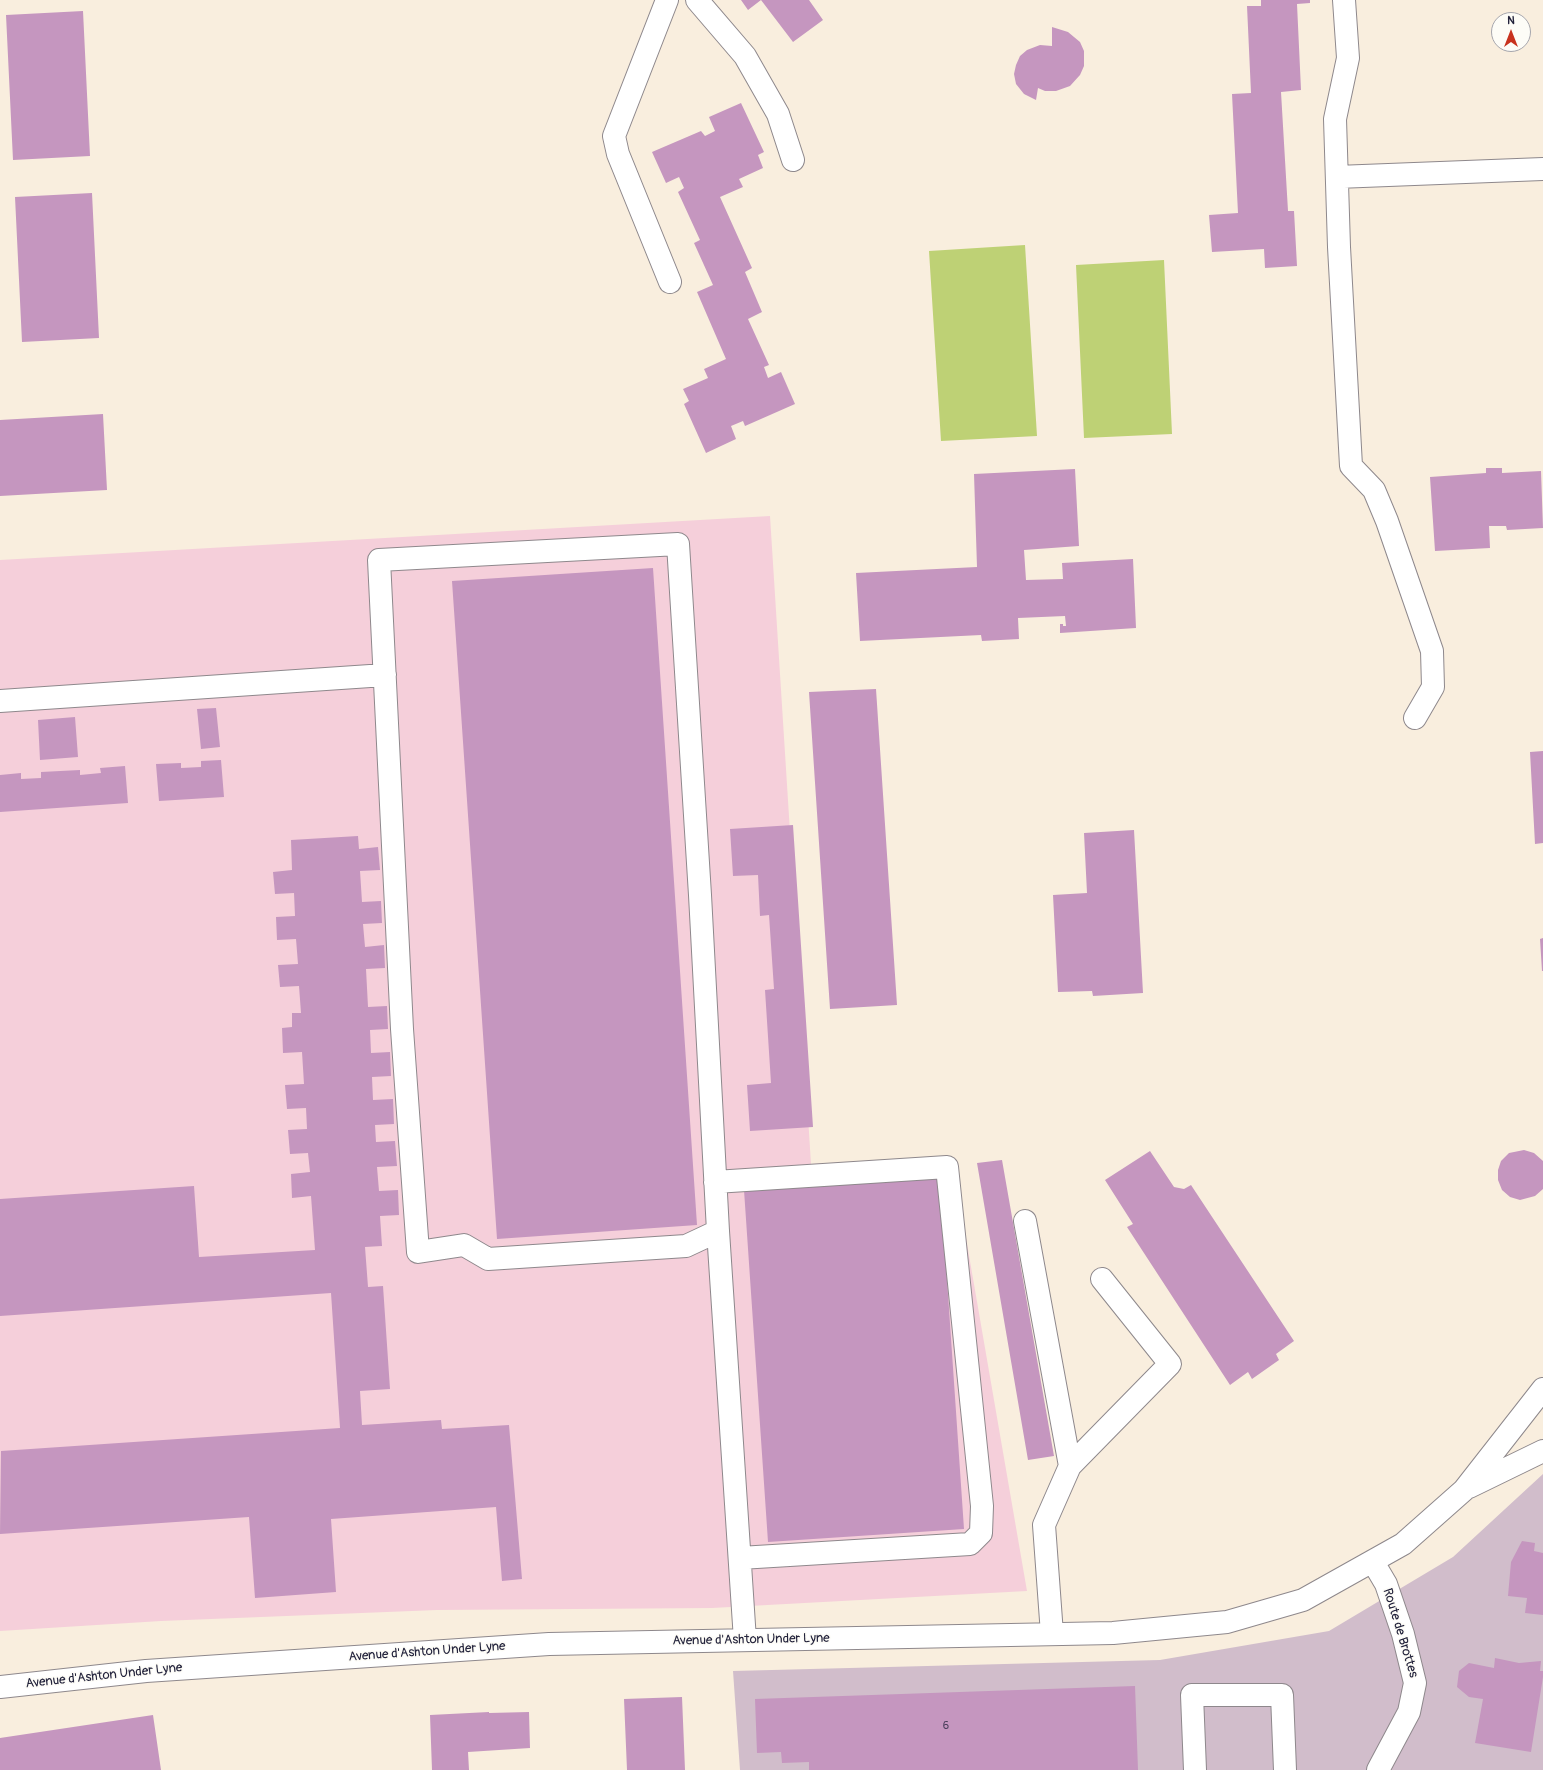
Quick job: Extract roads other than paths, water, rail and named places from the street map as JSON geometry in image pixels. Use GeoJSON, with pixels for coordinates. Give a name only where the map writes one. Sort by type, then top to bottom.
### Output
{"type":"FeatureCollection","features":[{"type":"Feature","properties":{"kind":"street"},"geometry":{"type":"LineString","coordinates":[[667,0],[614,136],[618,154],[670,282]]}},
{"type":"Feature","properties":{"kind":"street"},"geometry":{"type":"LineString","coordinates":[[697,0],[745,56],[778,114],[793,160]]}},
{"type":"Feature","properties":{"kind":"street"},"geometry":{"type":"LineString","coordinates":[[1344,0],[1348,58],[1336,118],[1339,248],[1351,466],[1374,490],[1387,521],[1432,651],[1433,686],[1415,718]]}},
{"type":"Feature","properties":{"kind":"street"},"geometry":{"type":"LineString","coordinates":[[1337,177],[1543,169]]}},
{"type":"Feature","properties":{"kind":"street"},"geometry":{"type":"LineString","coordinates":[[718,1231],[686,1246],[678,1247],[488,1259],[464,1246],[418,1252],[402,1029],[379,560],[678,544],[700,895],[715,1182],[745,1640]]}},
{"type":"Feature","properties":{"kind":"street"},"geometry":{"type":"LineString","coordinates":[[0,701],[384,675]]}},
{"type":"Feature","properties":{"kind":"street"},"geometry":{"type":"LineString","coordinates":[[715,1182],[947,1167],[982,1506],[981,1533],[970,1544],[740,1558]]}},
{"type":"Feature","properties":{"kind":"street"},"geometry":{"type":"LineString","coordinates":[[1025,1221],[1070,1466]]}},
{"type":"Feature","properties":{"kind":"street"},"geometry":{"type":"LineString","coordinates":[[1052,1634],[1044,1525],[1070,1466],[1170,1364],[1102,1278]]}},
{"type":"Feature","properties":{"kind":"street","name":"Avenue d'Ashton Under Lyne"},"geometry":{"type":"LineString","coordinates":[[0,1686],[146,1671],[518,1646],[1113,1633],[1227,1622],[1303,1600],[1403,1544],[1464,1490],[1543,1389]]}},
{"type":"Feature","properties":{"kind":"street","name":"Avenue d'Ashton Under Lyne"},"geometry":{"type":"LineString","coordinates":[[1464,1490],[1543,1451]]}},
{"type":"Feature","properties":{"kind":"street","name":"Route de Brottes"},"geometry":{"type":"LineString","coordinates":[[1373,1562],[1386,1584],[1403,1634],[1415,1683],[1409,1712],[1378,1770]]}},
{"type":"Feature","properties":{"kind":"street"},"geometry":{"type":"LineString","coordinates":[[1195,1770],[1192,1695],[1282,1695],[1285,1770]]}}]}
